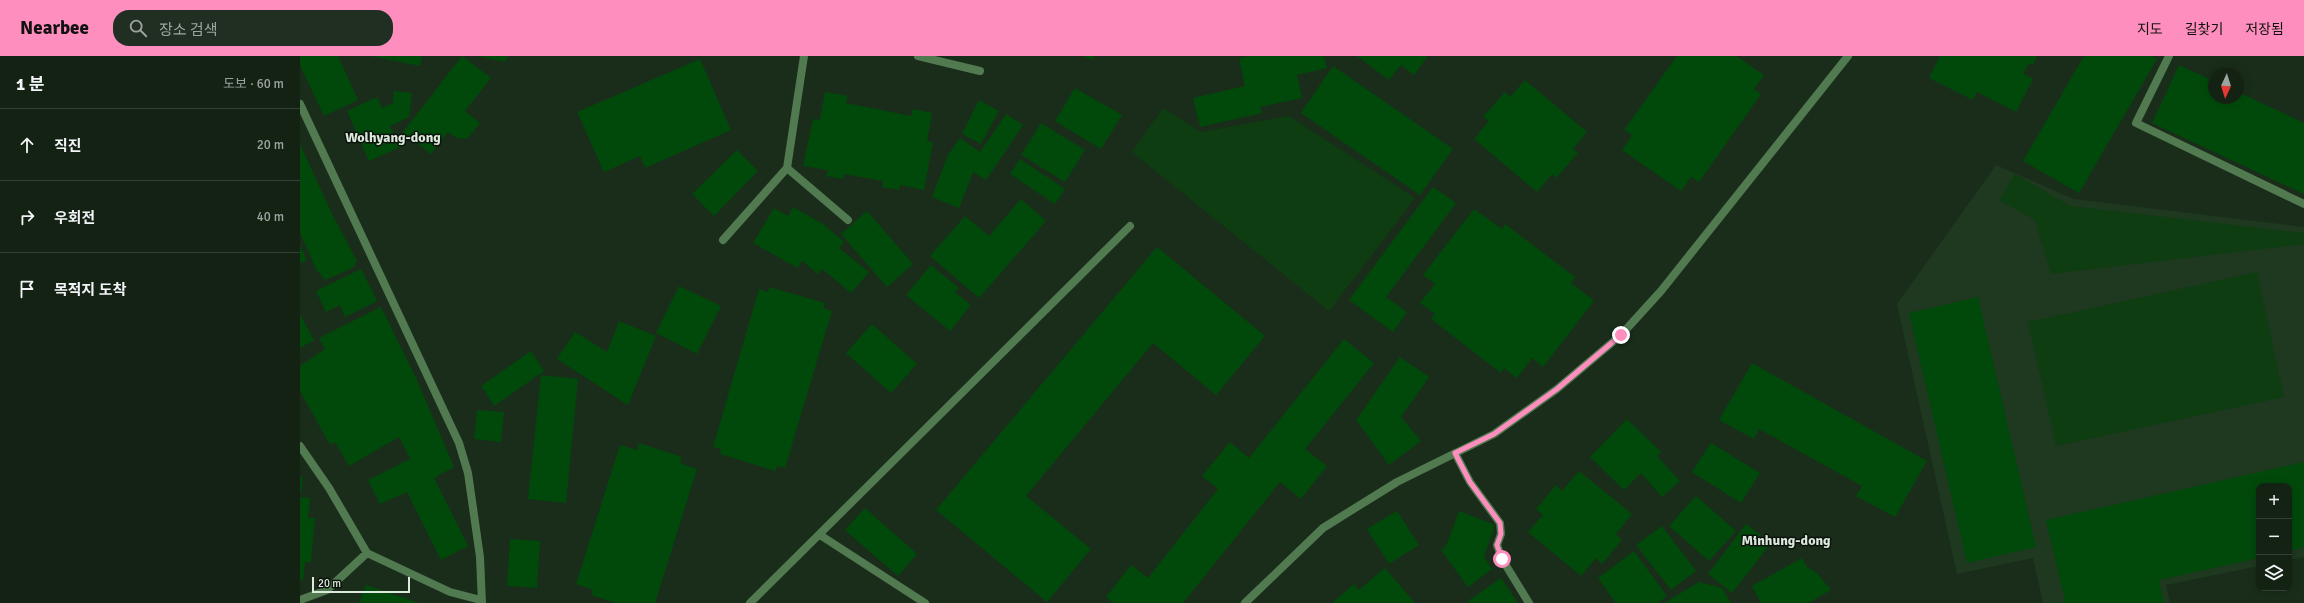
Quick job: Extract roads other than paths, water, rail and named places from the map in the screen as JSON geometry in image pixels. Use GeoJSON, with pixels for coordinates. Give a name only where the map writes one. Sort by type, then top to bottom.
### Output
{"type":"FeatureCollection","features":[{"type":"Feature","properties":{"kind":"street"},"geometry":{"type":"LineString","coordinates":[[723,240],[787,168],[804,56]]}},
{"type":"Feature","properties":{"kind":"street"},"geometry":{"type":"LineString","coordinates":[[918,56],[980,71]]}},
{"type":"Feature","properties":{"kind":"street"},"geometry":{"type":"LineString","coordinates":[[1244,603],[1323,528],[1397,482],[1494,434],[1557,389],[1621,335],[1666,285],[1848,56]]}},
{"type":"Feature","properties":{"kind":"street"},"geometry":{"type":"LineString","coordinates":[[2169,56],[2136,123],[2304,204]]}},
{"type":"Feature","properties":{"kind":"street"},"geometry":{"type":"LineString","coordinates":[[300,104],[459,443],[469,481],[480,557],[482,602],[450,592],[367,553],[329,488],[300,446]]}},
{"type":"Feature","properties":{"kind":"street"},"geometry":{"type":"LineString","coordinates":[[787,168],[848,220]]}},
{"type":"Feature","properties":{"kind":"street"},"geometry":{"type":"LineString","coordinates":[[750,603],[1130,226]]}},
{"type":"Feature","properties":{"kind":"street"},"geometry":{"type":"LineString","coordinates":[[1455,453],[1470,482],[1500,523],[1501,534],[1497,545],[1502,559],[1529,603]]}},
{"type":"Feature","properties":{"kind":"street"},"geometry":{"type":"LineString","coordinates":[[820,535],[925,603]]}},
{"type":"Feature","properties":{"kind":"street"},"geometry":{"type":"LineString","coordinates":[[300,600],[327,590],[367,553]]}},
{"type":"Feature","properties":{"kind":"district","name":"Wolhyang-dong"},"geometry":{"type":"Point","coordinates":[393,137]}},
{"type":"Feature","properties":{"kind":"district","name":"Minhung-dong"},"geometry":{"type":"Point","coordinates":[1786,540]}}]}
